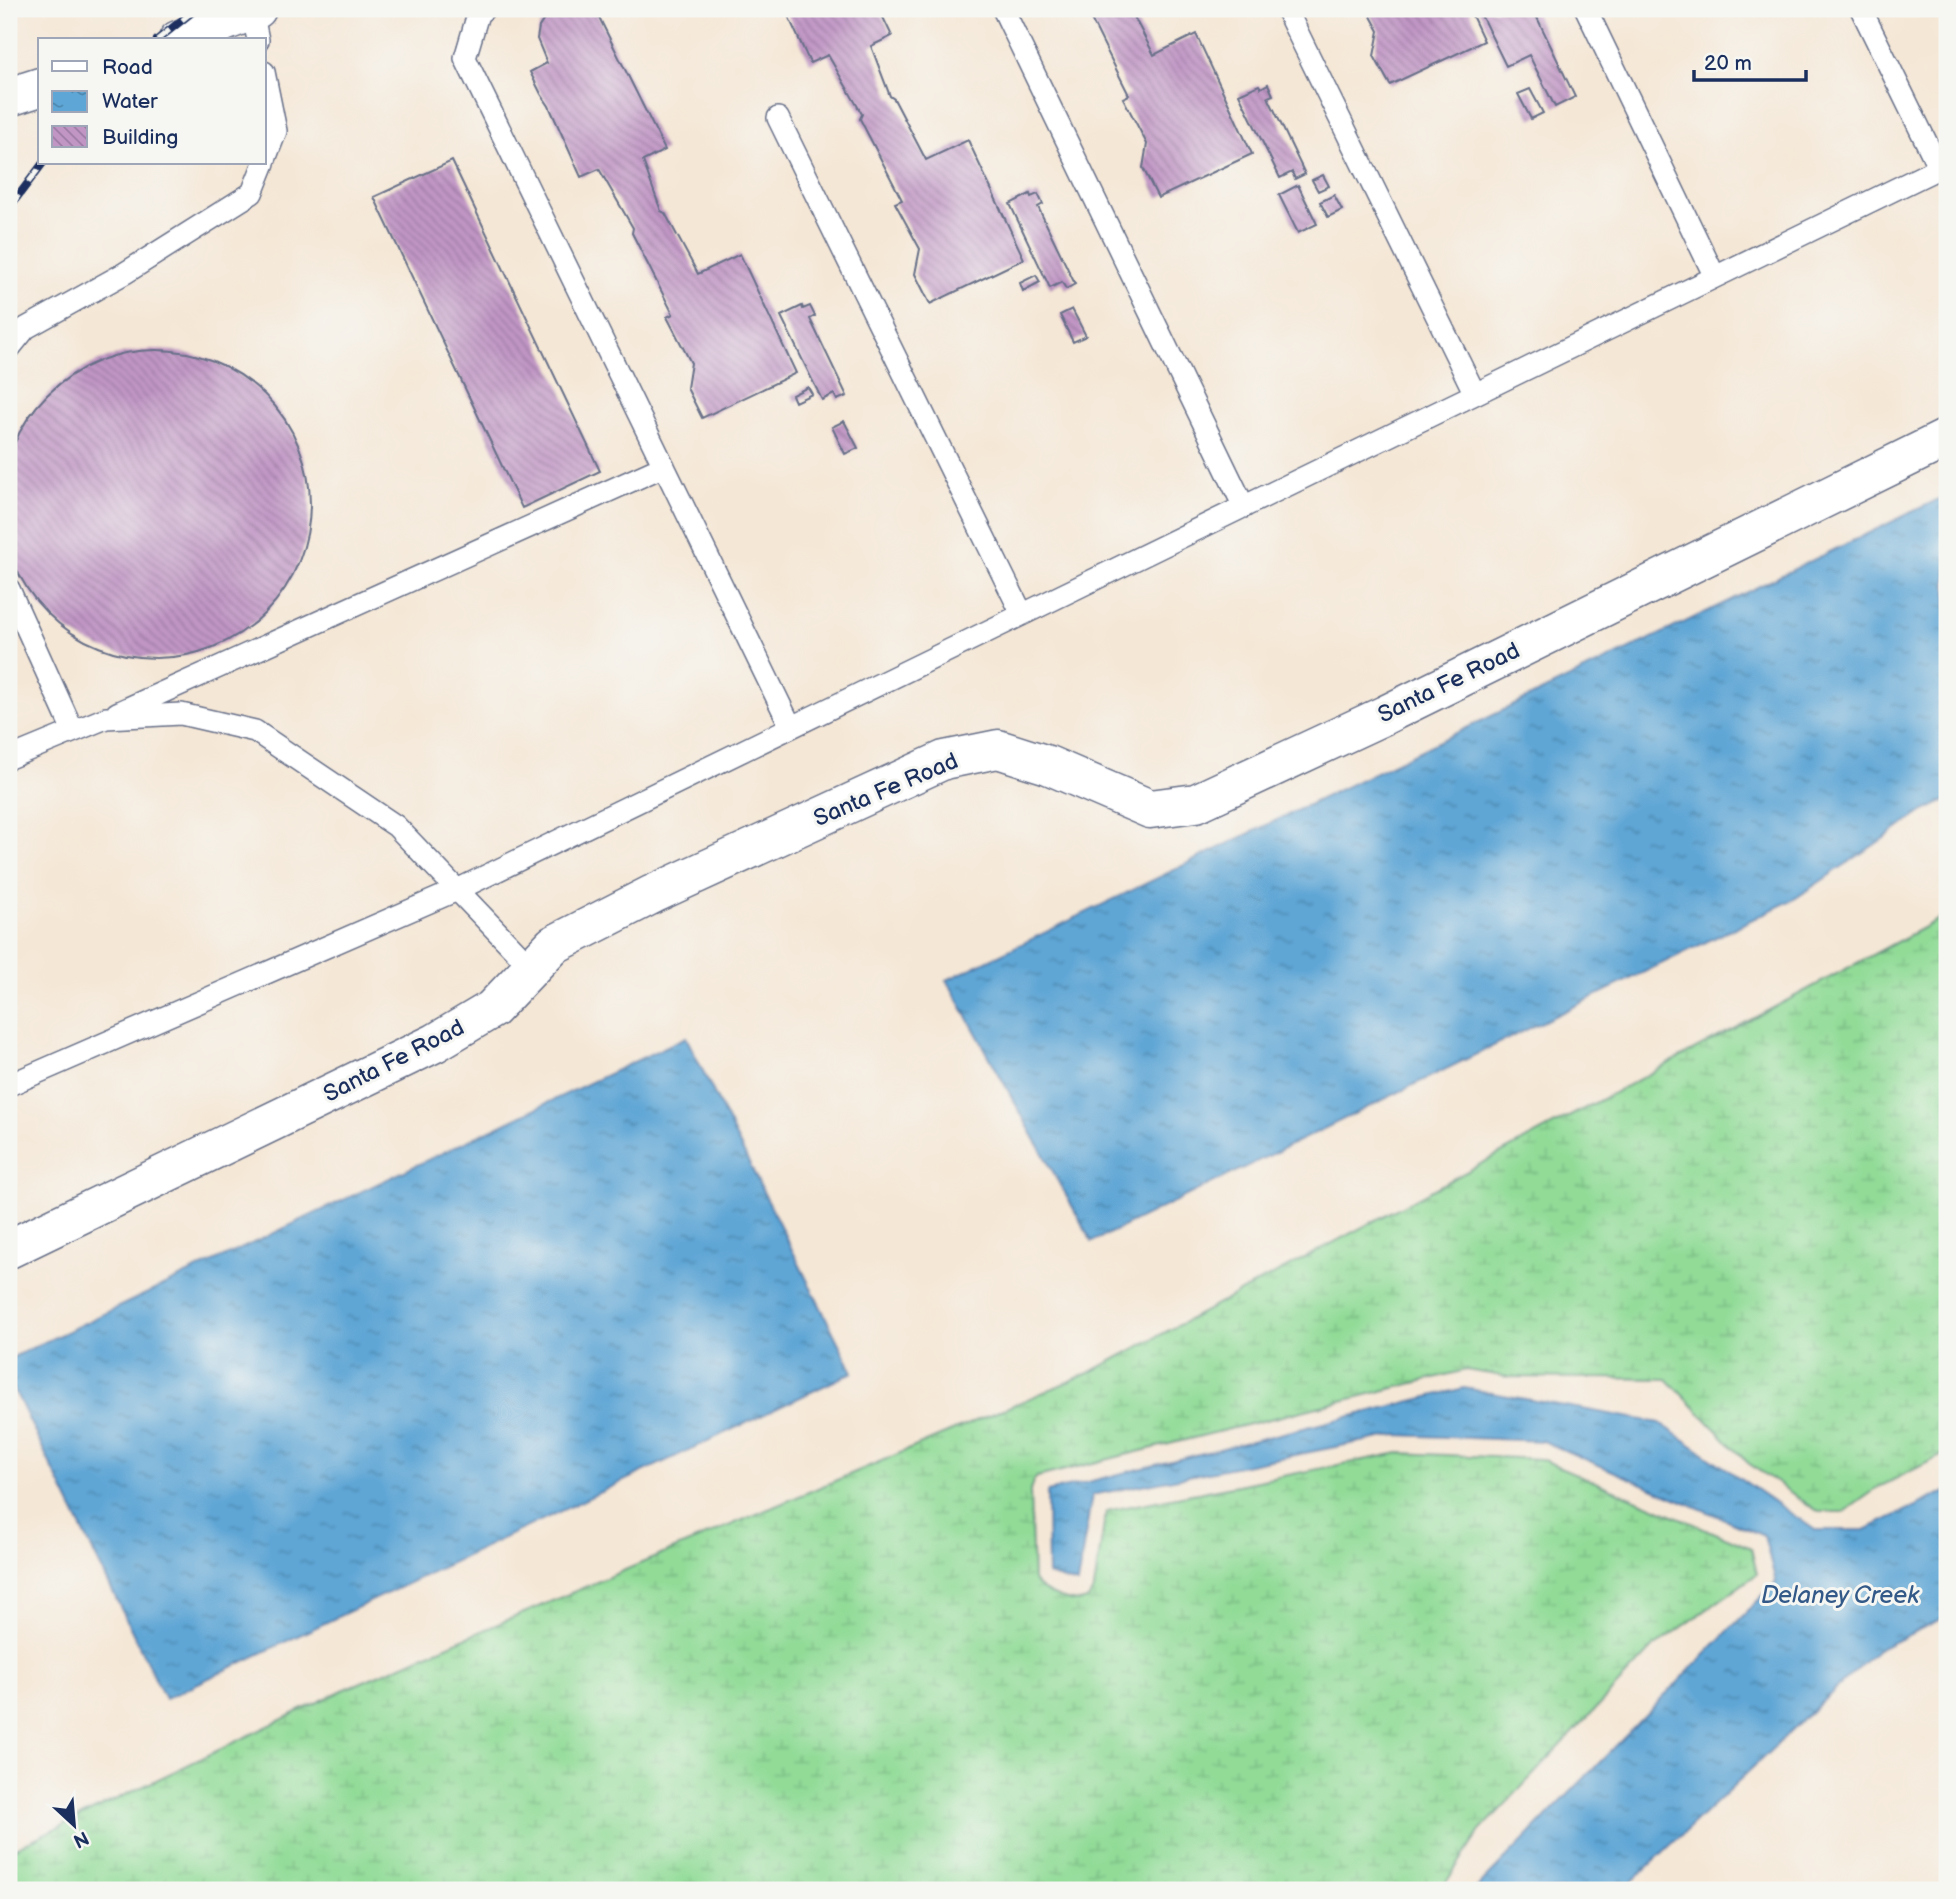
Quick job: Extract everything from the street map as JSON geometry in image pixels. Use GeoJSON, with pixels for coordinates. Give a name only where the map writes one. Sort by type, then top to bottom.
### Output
{"type":"FeatureCollection","features":[{"type":"Feature","properties":{"kind":"street"},"geometry":{"type":"LineString","coordinates":[[186,38],[256,20]]}},
{"type":"Feature","properties":{"kind":"street"},"geometry":{"type":"LineString","coordinates":[[9,97],[38,88]]}},
{"type":"Feature","properties":{"kind":"street","name":"Santa Fe Road"},"geometry":{"type":"LineString","coordinates":[[9,1249],[435,1043],[492,1009],[553,945],[631,905],[944,760],[998,749],[1048,765],[1150,809],[1196,803],[1385,715],[1947,438]]}},
{"type":"Feature","properties":{"kind":"lane"},"geometry":{"type":"LineString","coordinates":[[484,9],[478,14],[465,58],[791,727]]}},
{"type":"Feature","properties":{"kind":"lane"},"geometry":{"type":"LineString","coordinates":[[1003,9],[1244,506]]}},
{"type":"Feature","properties":{"kind":"lane"},"geometry":{"type":"LineString","coordinates":[[1286,9],[1475,394]]}},
{"type":"Feature","properties":{"kind":"lane"},"geometry":{"type":"LineString","coordinates":[[1586,9],[1715,277]]}},
{"type":"Feature","properties":{"kind":"lane"},"geometry":{"type":"LineString","coordinates":[[9,1085],[457,890],[1943,166],[1861,9]]}},
{"type":"Feature","properties":{"kind":"lane"},"geometry":{"type":"LineString","coordinates":[[266,82],[276,131],[266,157]]}},
{"type":"Feature","properties":{"kind":"lane"},"geometry":{"type":"LineString","coordinates":[[778,118],[1022,614]]}},
{"type":"Feature","properties":{"kind":"lane"},"geometry":{"type":"LineString","coordinates":[[9,349],[26,328],[125,273],[252,193],[263,164]]}},
{"type":"Feature","properties":{"kind":"lane"},"geometry":{"type":"LineString","coordinates":[[9,758],[106,718],[664,466]]}},
{"type":"Feature","properties":{"kind":"lane"},"geometry":{"type":"LineString","coordinates":[[9,589],[73,731]]}},
{"type":"Feature","properties":{"kind":"lane"},"geometry":{"type":"LineString","coordinates":[[106,718],[181,713],[255,731],[396,826],[531,967]]}},
{"type":"Feature","properties":{"kind":"green space"},"geometry":{"type":"Polygon","coordinates":[[[1947,915],[1947,1453],[1879,1487],[1844,1512],[1819,1512],[1748,1463],[1667,1379],[1508,1377],[1466,1370],[1037,1477],[1033,1481],[1030,1491],[1033,1580],[1050,1594],[1076,1602],[1088,1599],[1094,1589],[1106,1511],[1399,1453],[1541,1459],[1751,1548],[1757,1574],[1654,1647],[1480,1831],[1441,1890],[9,1890],[9,1851],[343,1690],[1091,1372],[1947,915]]]}},
{"type":"Feature","properties":{"kind":"water"},"geometry":{"type":"Polygon","coordinates":[[[1947,495],[1947,800],[1924,811],[1796,898],[1092,1242],[947,980],[1947,495]]]}},
{"type":"Feature","properties":{"kind":"water"},"geometry":{"type":"Polygon","coordinates":[[[686,1037],[853,1372],[165,1699],[9,1379],[9,1359],[686,1037]]]}},
{"type":"Feature","properties":{"kind":"water","name":"Delaney Creek"},"geometry":{"type":"Polygon","coordinates":[[[1464,1388],[1660,1423],[1815,1530],[1865,1530],[1947,1491],[1947,1616],[1877,1650],[1623,1890],[1475,1890],[1776,1582],[1764,1536],[1543,1441],[1396,1435],[1092,1495],[1077,1584],[1048,1575],[1047,1492],[1464,1388]]]}},
{"type":"Feature","properties":{"kind":"building"},"geometry":{"type":"Polygon","coordinates":[[[564,9],[595,9],[665,150],[643,161],[661,211],[665,213],[698,274],[740,254],[796,373],[702,418],[687,388],[691,363],[667,317],[673,314],[632,233],[633,228],[599,169],[581,177],[549,106],[530,72],[547,63],[537,39],[539,27],[545,18],[564,9]]]}},
{"type":"Feature","properties":{"kind":"building"},"geometry":{"type":"Polygon","coordinates":[[[785,9],[879,9],[892,36],[871,46],[890,96],[926,160],[968,140],[1024,259],[930,304],[915,274],[920,249],[895,203],[902,200],[860,119],[862,114],[828,55],[810,63],[785,9]]]}},
{"type":"Feature","properties":{"kind":"building"},"geometry":{"type":"Polygon","coordinates":[[[1089,9],[1130,9],[1154,55],[1196,34],[1252,154],[1158,198],[1143,168],[1147,144],[1123,98],[1129,95],[1088,13],[1089,9]]]}},
{"type":"Feature","properties":{"kind":"building"},"geometry":{"type":"Polygon","coordinates":[[[1367,9],[1469,9],[1484,41],[1390,85],[1374,56],[1379,31],[1367,9]]]}},
{"type":"Feature","properties":{"kind":"building"},"geometry":{"type":"Polygon","coordinates":[[[1478,9],[1533,9],[1575,97],[1555,107],[1529,55],[1506,66],[1478,9]]]}},
{"type":"Feature","properties":{"kind":"building"},"geometry":{"type":"Polygon","coordinates":[[[1268,84],[1273,95],[1268,97],[1305,174],[1295,179],[1292,172],[1280,178],[1239,94],[1268,84]]]}},
{"type":"Feature","properties":{"kind":"building"},"geometry":{"type":"Polygon","coordinates":[[[1530,89],[1543,113],[1531,119],[1518,94],[1530,89]]]}},
{"type":"Feature","properties":{"kind":"building"},"geometry":{"type":"Polygon","coordinates":[[[452,161],[600,471],[522,508],[374,197],[452,161]]]}},
{"type":"Feature","properties":{"kind":"building"},"geometry":{"type":"Polygon","coordinates":[[[1323,175],[1329,186],[1318,191],[1312,180],[1323,175]]]}},
{"type":"Feature","properties":{"kind":"building"},"geometry":{"type":"Polygon","coordinates":[[[1298,185],[1317,224],[1298,233],[1279,195],[1298,185]]]}},
{"type":"Feature","properties":{"kind":"building"},"geometry":{"type":"Polygon","coordinates":[[[1030,194],[1031,197],[1038,194],[1043,204],[1038,207],[1075,284],[1066,289],[1062,282],[1050,288],[1010,204],[1030,194]]]}},
{"type":"Feature","properties":{"kind":"building"},"geometry":{"type":"Polygon","coordinates":[[[1334,195],[1342,210],[1328,217],[1320,202],[1334,195]]]}},
{"type":"Feature","properties":{"kind":"building"},"geometry":{"type":"Polygon","coordinates":[[[1036,275],[1040,282],[1023,291],[1020,283],[1036,275]]]}},
{"type":"Feature","properties":{"kind":"building"},"geometry":{"type":"Polygon","coordinates":[[[802,306],[803,309],[810,306],[815,316],[810,319],[847,396],[837,400],[834,394],[822,400],[781,316],[802,306]]]}},
{"type":"Feature","properties":{"kind":"building"},"geometry":{"type":"Polygon","coordinates":[[[1072,309],[1086,336],[1073,342],[1060,315],[1072,309]]]}},
{"type":"Feature","properties":{"kind":"building"},"geometry":{"type":"Polygon","coordinates":[[[156,350],[201,356],[229,368],[265,395],[292,431],[304,459],[310,504],[304,549],[292,577],[265,613],[229,640],[201,652],[156,658],[111,652],[83,640],[47,613],[20,577],[8,549],[2,504],[8,459],[20,431],[47,395],[83,368],[111,356],[156,350]]]}},
{"type":"Feature","properties":{"kind":"building"},"geometry":{"type":"Polygon","coordinates":[[[808,387],[812,394],[795,402],[792,395],[808,387]]]}},
{"type":"Feature","properties":{"kind":"building"},"geometry":{"type":"Polygon","coordinates":[[[844,421],[858,448],[845,454],[832,427],[844,421]]]}},
{"type":"Feature","properties":{"kind":"railway"},"geometry":{"type":"LineString","coordinates":[[160,38],[196,9]]}},
{"type":"Feature","properties":{"kind":"railway"},"geometry":{"type":"LineString","coordinates":[[9,208],[42,164]]}}]}
